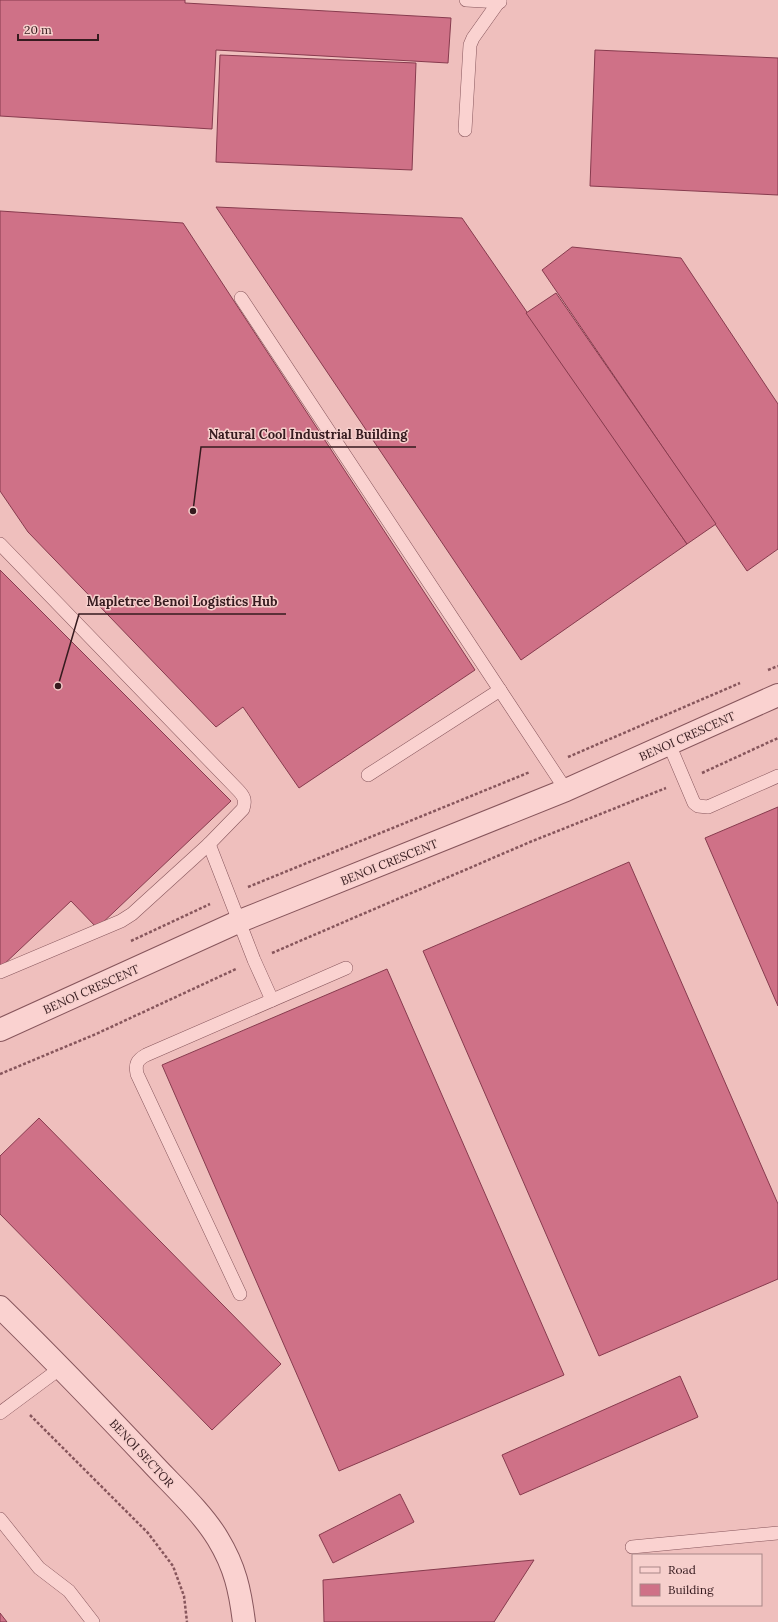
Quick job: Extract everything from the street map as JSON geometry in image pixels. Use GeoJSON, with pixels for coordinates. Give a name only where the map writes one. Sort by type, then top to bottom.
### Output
{"type":"FeatureCollection","features":[{"type":"Feature","properties":{"kind":"street","name":"BENOI CRESCENT"},"geometry":{"type":"LineString","coordinates":[[0,1030],[240,921],[566,790],[778,695]]}},
{"type":"Feature","properties":{"kind":"street","name":"BENOI SECTOR"},"geometry":{"type":"LineString","coordinates":[[0,1307],[62,1367],[196,1511],[217,1537],[230,1562],[240,1592],[244,1622]]}},
{"type":"Feature","properties":{"kind":"lane"},"geometry":{"type":"LineString","coordinates":[[466,0],[500,1]]}},
{"type":"Feature","properties":{"kind":"lane"},"geometry":{"type":"LineString","coordinates":[[465,130],[470,45],[473,38],[500,1]]}},
{"type":"Feature","properties":{"kind":"lane"},"geometry":{"type":"LineString","coordinates":[[241,298],[566,790]]}},
{"type":"Feature","properties":{"kind":"lane"},"geometry":{"type":"LineString","coordinates":[[0,544],[243,796],[246,802],[244,809],[209,844],[132,914],[120,921],[0,972]]}},
{"type":"Feature","properties":{"kind":"lane"},"geometry":{"type":"LineString","coordinates":[[368,775],[500,690]]}},
{"type":"Feature","properties":{"kind":"lane"},"geometry":{"type":"LineString","coordinates":[[669,744],[694,803],[698,806],[708,808],[778,776]]}},
{"type":"Feature","properties":{"kind":"lane"},"geometry":{"type":"LineString","coordinates":[[209,844],[254,960],[272,1000]]}},
{"type":"Feature","properties":{"kind":"lane"},"geometry":{"type":"LineString","coordinates":[[240,1294],[136,1074],[135,1067],[139,1059],[146,1055],[346,968]]}},
{"type":"Feature","properties":{"kind":"lane"},"geometry":{"type":"LineString","coordinates":[[0,1413],[62,1367]]}},
{"type":"Feature","properties":{"kind":"lane"},"geometry":{"type":"LineString","coordinates":[[0,1519],[39,1568],[69,1591],[93,1622]]}},
{"type":"Feature","properties":{"kind":"lane"},"geometry":{"type":"LineString","coordinates":[[632,1547],[778,1533]]}},
{"type":"Feature","properties":{"kind":"path"},"geometry":{"type":"LineString","coordinates":[[763,673],[778,666]]}},
{"type":"Feature","properties":{"kind":"path"},"geometry":{"type":"LineString","coordinates":[[124,944],[229,895],[550,764],[741,682]]}},
{"type":"Feature","properties":{"kind":"path"},"geometry":{"type":"LineString","coordinates":[[0,1074],[96,1034],[254,960],[530,842],[684,781],[778,738]]}},
{"type":"Feature","properties":{"kind":"path"},"geometry":{"type":"LineString","coordinates":[[16,1401],[148,1533],[173,1566],[184,1596],[187,1622]]}},
{"type":"Feature","properties":{"kind":"building"},"geometry":{"type":"Polygon","coordinates":[[[0,0],[185,0],[185,3],[451,18],[448,63],[216,50],[212,129],[0,116],[0,0]]]}},
{"type":"Feature","properties":{"kind":"building"},"geometry":{"type":"Polygon","coordinates":[[[595,50],[778,58],[778,195],[590,186],[595,50]]]}},
{"type":"Feature","properties":{"kind":"building"},"geometry":{"type":"Polygon","coordinates":[[[220,55],[416,63],[412,170],[216,162],[220,55]]]}},
{"type":"Feature","properties":{"kind":"building"},"geometry":{"type":"Polygon","coordinates":[[[216,207],[462,218],[687,544],[521,660],[216,207]]]}},
{"type":"Feature","properties":{"kind":"building"},"geometry":{"type":"Polygon","coordinates":[[[0,211],[183,223],[475,670],[299,788],[243,707],[216,727],[28,532],[0,491],[0,211]]]}},
{"type":"Feature","properties":{"kind":"building"},"geometry":{"type":"Polygon","coordinates":[[[572,247],[681,258],[778,404],[778,549],[747,571],[542,270],[572,247]]]}},
{"type":"Feature","properties":{"kind":"building"},"geometry":{"type":"Polygon","coordinates":[[[556,293],[716,524],[687,544],[526,313],[556,293]]]}},
{"type":"Feature","properties":{"kind":"building"},"geometry":{"type":"Polygon","coordinates":[[[0,570],[231,801],[97,928],[71,901],[0,968],[0,570]]]}},
{"type":"Feature","properties":{"kind":"building"},"geometry":{"type":"Polygon","coordinates":[[[778,807],[778,1006],[705,838],[778,807]]]}},
{"type":"Feature","properties":{"kind":"building"},"geometry":{"type":"Polygon","coordinates":[[[629,862],[778,1204],[778,1279],[599,1356],[423,951],[629,862]]]}},
{"type":"Feature","properties":{"kind":"building"},"geometry":{"type":"Polygon","coordinates":[[[387,969],[564,1375],[339,1471],[162,1065],[387,969]]]}},
{"type":"Feature","properties":{"kind":"building"},"geometry":{"type":"Polygon","coordinates":[[[39,1118],[281,1364],[212,1430],[0,1214],[0,1156],[39,1118]]]}},
{"type":"Feature","properties":{"kind":"building"},"geometry":{"type":"Polygon","coordinates":[[[680,1376],[698,1417],[520,1495],[502,1455],[680,1376]]]}},
{"type":"Feature","properties":{"kind":"building"},"geometry":{"type":"Polygon","coordinates":[[[400,1494],[414,1522],[333,1563],[319,1535],[400,1494]]]}},
{"type":"Feature","properties":{"kind":"building"},"geometry":{"type":"Polygon","coordinates":[[[534,1560],[494,1622],[324,1622],[323,1580],[534,1560]]]}},
{"type":"Feature","properties":{"kind":"building"},"geometry":{"type":"Polygon","coordinates":[[[0,1613],[7,1622],[0,1622],[0,1613]]]}},
{"type":"Feature","properties":{"kind":"place","name":"Natural Cool Industrial Building"},"geometry":{"type":"Point","coordinates":[193,511]}},
{"type":"Feature","properties":{"kind":"place","name":"Mapletree Benoi Logistics Hub"},"geometry":{"type":"Point","coordinates":[58,686]}}]}
